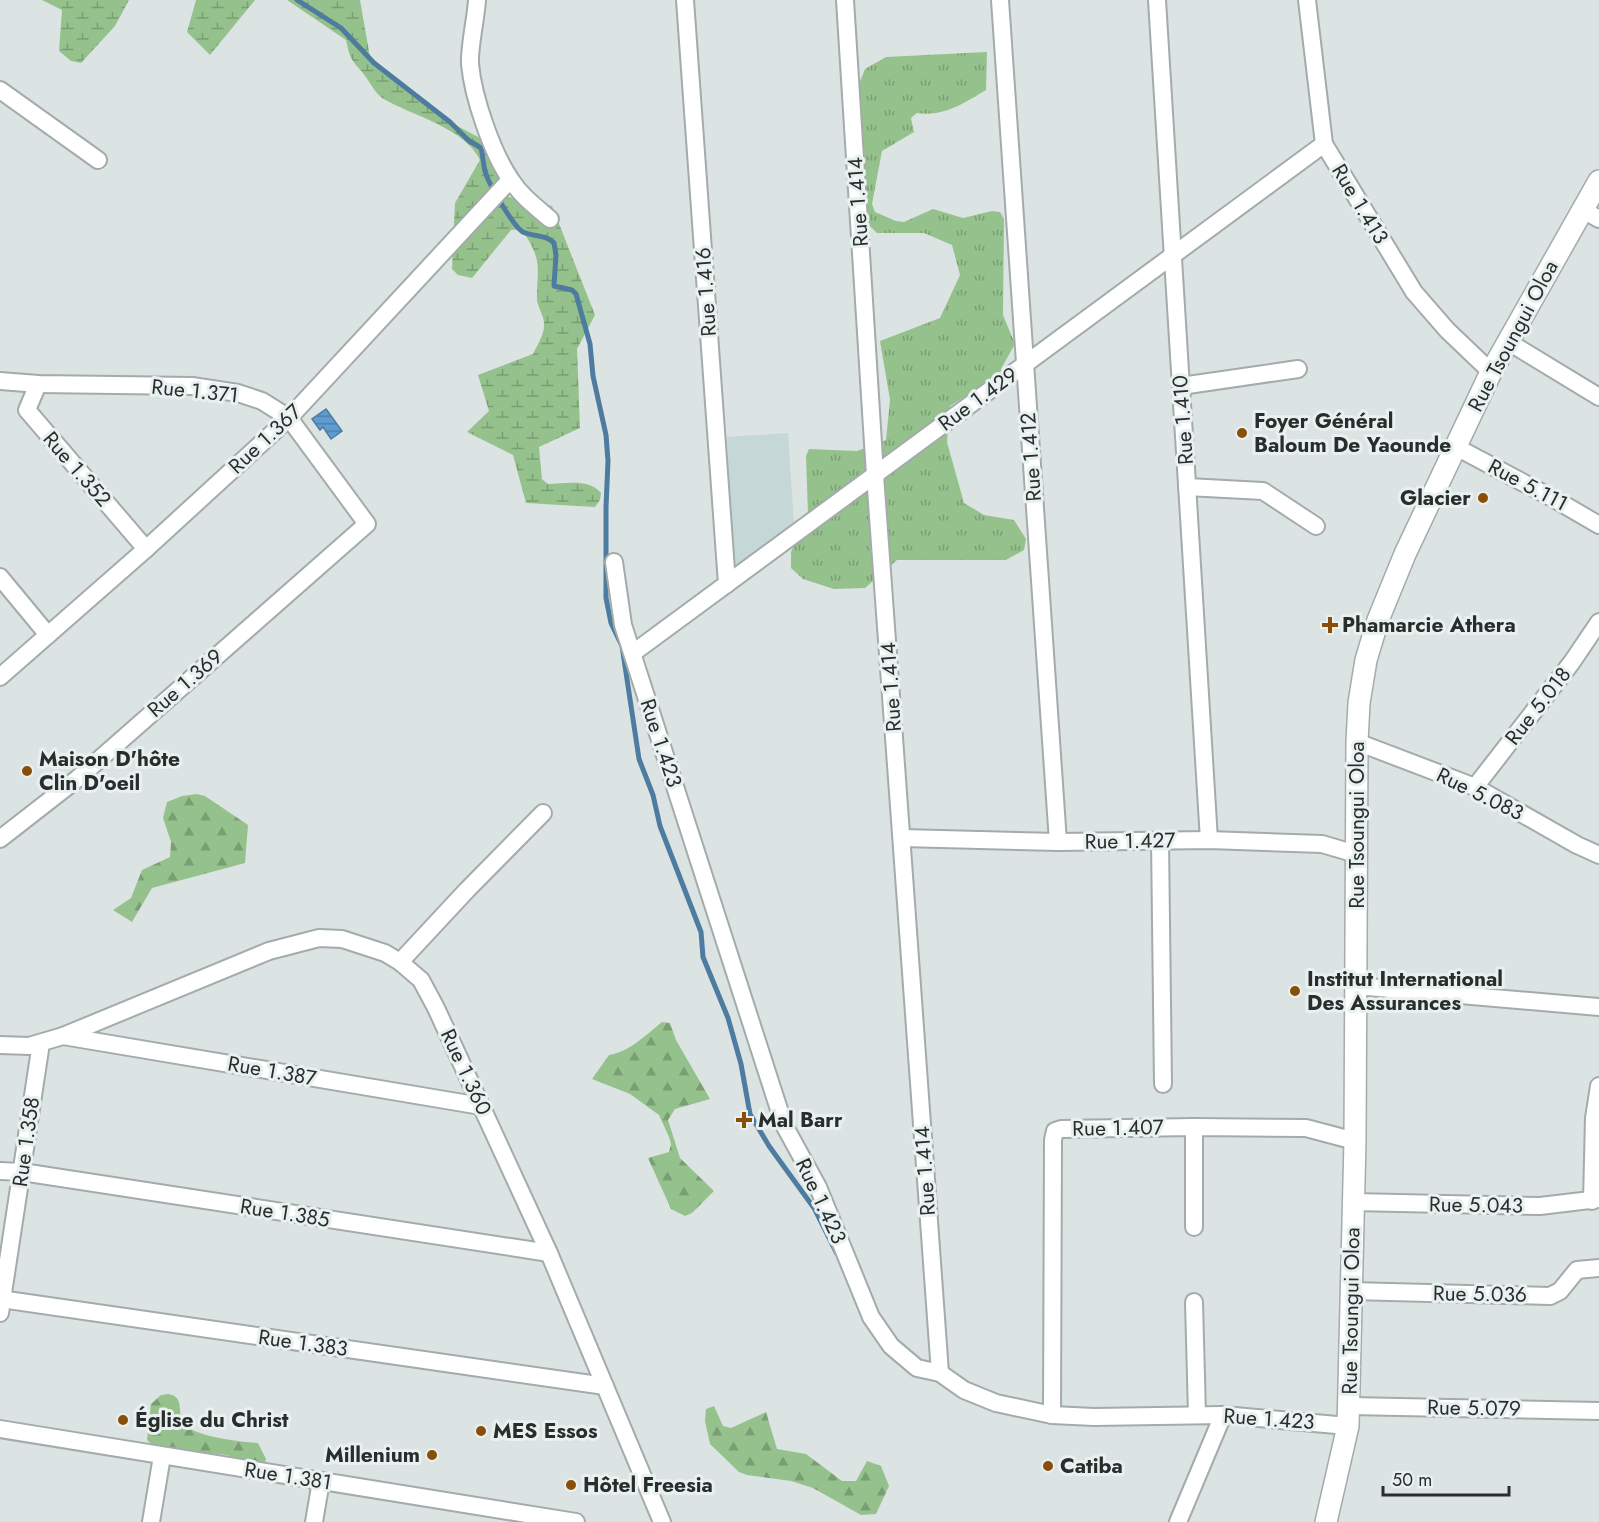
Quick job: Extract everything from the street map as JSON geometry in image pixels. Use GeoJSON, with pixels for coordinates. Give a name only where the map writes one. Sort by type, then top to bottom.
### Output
{"type":"FeatureCollection","features":[{"type":"Feature","properties":{"kind":"main road","name":"Rue Tsoungui Oloa"},"geometry":{"type":"LineString","coordinates":[[1326,1522],[1348,1416],[1355,1141],[1357,742],[1359,703],[1366,660],[1378,621],[1405,554],[1491,372],[1507,341],[1591,214],[1599,181]]}},
{"type":"Feature","properties":{"kind":"street"},"geometry":{"type":"LineString","coordinates":[[477,0],[470,62],[477,103],[490,138],[510,180],[550,219]]}},
{"type":"Feature","properties":{"kind":"street","name":"Rue 1.416"},"geometry":{"type":"LineString","coordinates":[[685,0],[727,584]]}},
{"type":"Feature","properties":{"kind":"street","name":"Rue 1.414"},"geometry":{"type":"LineString","coordinates":[[845,0],[876,475],[940,1373]]}},
{"type":"Feature","properties":{"kind":"street","name":"Rue 1.412"},"geometry":{"type":"LineString","coordinates":[[1000,0],[1058,842]]}},
{"type":"Feature","properties":{"kind":"street","name":"Rue 1.410"},"geometry":{"type":"LineString","coordinates":[[1156,0],[1209,840]]}},
{"type":"Feature","properties":{"kind":"street","name":"Rue 1.413"},"geometry":{"type":"LineString","coordinates":[[1307,0],[1324,144],[1414,292],[1447,330],[1491,372]]}},
{"type":"Feature","properties":{"kind":"street"},"geometry":{"type":"LineString","coordinates":[[0,90],[98,160]]}},
{"type":"Feature","properties":{"kind":"street","name":"Rue 1.429"},"geometry":{"type":"LineString","coordinates":[[633,653],[1324,144]]}},
{"type":"Feature","properties":{"kind":"street","name":"Rue 1.367"},"geometry":{"type":"LineString","coordinates":[[0,677],[146,549],[289,418],[510,180]]}},
{"type":"Feature","properties":{"kind":"street"},"geometry":{"type":"LineString","coordinates":[[1507,341],[1599,397]]}},
{"type":"Feature","properties":{"kind":"street"},"geometry":{"type":"LineString","coordinates":[[1181,386],[1298,369]]}},
{"type":"Feature","properties":{"kind":"street","name":"Rue 1.371"},"geometry":{"type":"LineString","coordinates":[[0,381],[38,384],[192,386],[238,393],[262,401],[289,418],[367,524]]}},
{"type":"Feature","properties":{"kind":"street","name":"Rue 1.352"},"geometry":{"type":"LineString","coordinates":[[38,384],[27,410],[146,549]]}},
{"type":"Feature","properties":{"kind":"street","name":"Rue 5.111"},"geometry":{"type":"LineString","coordinates":[[1456,447],[1599,525]]}},
{"type":"Feature","properties":{"kind":"street"},"geometry":{"type":"LineString","coordinates":[[1187,487],[1263,491],[1316,526]]}},
{"type":"Feature","properties":{"kind":"street","name":"Rue 1.369"},"geometry":{"type":"LineString","coordinates":[[0,839],[77,779],[367,524]]}},
{"type":"Feature","properties":{"kind":"street","name":"Rue 1.423"},"geometry":{"type":"LineString","coordinates":[[614,562],[623,625],[784,1125],[818,1187],[871,1317],[891,1346],[917,1368],[940,1373],[964,1390],[996,1403],[1052,1415],[1094,1417],[1348,1416]]}},
{"type":"Feature","properties":{"kind":"street"},"geometry":{"type":"LineString","coordinates":[[0,578],[48,635]]}},
{"type":"Feature","properties":{"kind":"street","name":"Rue 5.018"},"geometry":{"type":"LineString","coordinates":[[1475,787],[1572,662],[1599,622]]}},
{"type":"Feature","properties":{"kind":"street","name":"Rue 5.083"},"geometry":{"type":"LineString","coordinates":[[1357,742],[1475,787],[1577,845],[1599,855]]}},
{"type":"Feature","properties":{"kind":"street"},"geometry":{"type":"LineString","coordinates":[[400,962],[543,813]]}},
{"type":"Feature","properties":{"kind":"street","name":"Rue 1.427"},"geometry":{"type":"LineString","coordinates":[[902,838],[1058,842],[1209,840],[1322,844],[1356,854]]}},
{"type":"Feature","properties":{"kind":"street"},"geometry":{"type":"LineString","coordinates":[[1160,840],[1163,1084]]}},
{"type":"Feature","properties":{"kind":"street","name":"Rue 1.360"},"geometry":{"type":"LineString","coordinates":[[0,1045],[28,1046],[63,1036],[269,951],[319,938],[342,939],[385,953],[400,962],[421,980],[436,1008],[549,1253],[662,1522]]}},
{"type":"Feature","properties":{"kind":"street"},"geometry":{"type":"LineString","coordinates":[[1356,986],[1599,1007]]}},
{"type":"Feature","properties":{"kind":"street","name":"Rue 1.387"},"geometry":{"type":"LineString","coordinates":[[63,1036],[481,1106]]}},
{"type":"Feature","properties":{"kind":"street","name":"Rue 1.358"},"geometry":{"type":"LineString","coordinates":[[1,1304],[41,1043]]}},
{"type":"Feature","properties":{"kind":"street"},"geometry":{"type":"LineString","coordinates":[[1596,1200],[1594,1118],[1599,1086]]}},
{"type":"Feature","properties":{"kind":"street"},"geometry":{"type":"LineString","coordinates":[[1194,1127],[1194,1227]]}},
{"type":"Feature","properties":{"kind":"street","name":"Rue 1.407"},"geometry":{"type":"LineString","coordinates":[[1052,1415],[1053,1140],[1055,1131],[1194,1127],[1306,1128],[1355,1141]]}},
{"type":"Feature","properties":{"kind":"street","name":"Rue 1.385"},"geometry":{"type":"LineString","coordinates":[[0,1171],[22,1172],[549,1253]]}},
{"type":"Feature","properties":{"kind":"street","name":"Rue 5.043"},"geometry":{"type":"LineString","coordinates":[[1353,1202],[1540,1206],[1596,1200]]}},
{"type":"Feature","properties":{"kind":"street","name":"Rue 5.036"},"geometry":{"type":"LineString","coordinates":[[1351,1291],[1550,1296],[1560,1291],[1577,1270],[1599,1268]]}},
{"type":"Feature","properties":{"kind":"street"},"geometry":{"type":"LineString","coordinates":[[1194,1302],[1197,1415]]}},
{"type":"Feature","properties":{"kind":"street","name":"Rue 1.383"},"geometry":{"type":"LineString","coordinates":[[1,1304],[605,1386]]}},
{"type":"Feature","properties":{"kind":"street","name":"Rue 5.079"},"geometry":{"type":"LineString","coordinates":[[1348,1416],[1599,1411]]}},
{"type":"Feature","properties":{"kind":"street"},"geometry":{"type":"LineString","coordinates":[[1178,1522],[1223,1415]]}},
{"type":"Feature","properties":{"kind":"street","name":"Rue 1.381"},"geometry":{"type":"LineString","coordinates":[[0,1430],[576,1522]]}},
{"type":"Feature","properties":{"kind":"street"},"geometry":{"type":"LineString","coordinates":[[151,1522],[162,1456]]}},
{"type":"Feature","properties":{"kind":"street"},"geometry":{"type":"LineString","coordinates":[[314,1522],[321,1481]]}},
{"type":"Feature","properties":{"kind":"shaded area"},"geometry":{"type":"Polygon","coordinates":[[[788,433],[794,523],[733,569],[727,437],[788,433]]]}},
{"type":"Feature","properties":{"kind":"green space"},"geometry":{"type":"Polygon","coordinates":[[[42,0],[129,0],[115,26],[81,63],[71,61],[59,51],[62,10],[42,0]]]}},
{"type":"Feature","properties":{"kind":"green space"},"geometry":{"type":"Polygon","coordinates":[[[196,0],[255,0],[210,55],[187,32],[196,0]]]}},
{"type":"Feature","properties":{"kind":"green space"},"geometry":{"type":"Polygon","coordinates":[[[287,0],[360,0],[371,63],[450,122],[480,138],[509,197],[552,206],[595,315],[577,349],[580,428],[539,447],[542,479],[548,484],[576,483],[596,488],[601,493],[600,500],[595,507],[526,503],[513,455],[467,432],[489,411],[478,375],[533,354],[544,327],[537,300],[536,257],[522,232],[511,230],[472,278],[458,275],[452,269],[455,203],[480,160],[462,139],[450,131],[382,98],[353,60],[346,40],[287,0]]]}},
{"type":"Feature","properties":{"kind":"green space"},"geometry":{"type":"Polygon","coordinates":[[[987,52],[986,90],[945,111],[917,113],[911,118],[914,132],[882,151],[872,204],[875,212],[904,222],[933,209],[963,218],[992,211],[1000,212],[1004,219],[1003,315],[1015,344],[997,376],[950,406],[947,442],[964,503],[984,515],[1014,520],[1026,539],[1024,550],[1006,560],[897,560],[865,588],[834,589],[803,579],[791,568],[791,552],[808,514],[806,456],[809,449],[857,451],[886,440],[890,400],[880,341],[940,318],[960,275],[952,245],[924,233],[877,233],[866,222],[859,84],[865,69],[886,57],[987,52]]]}},
{"type":"Feature","properties":{"kind":"green space"},"geometry":{"type":"Polygon","coordinates":[[[197,794],[205,796],[248,825],[245,863],[152,888],[132,922],[113,910],[131,898],[142,870],[170,857],[171,842],[163,818],[167,802],[182,796],[197,794]]]}},
{"type":"Feature","properties":{"kind":"green space"},"geometry":{"type":"Polygon","coordinates":[[[662,1022],[670,1023],[676,1040],[710,1099],[675,1109],[668,1120],[680,1158],[714,1191],[692,1213],[685,1216],[671,1209],[648,1158],[669,1152],[671,1144],[659,1115],[630,1094],[592,1079],[609,1055],[630,1047],[662,1022]]]}},
{"type":"Feature","properties":{"kind":"green space"},"geometry":{"type":"Polygon","coordinates":[[[168,1394],[177,1399],[181,1418],[188,1427],[211,1436],[258,1443],[266,1459],[265,1462],[246,1462],[219,1454],[172,1452],[154,1446],[147,1440],[151,1404],[161,1395],[168,1394]]]}},
{"type":"Feature","properties":{"kind":"green space"},"geometry":{"type":"Polygon","coordinates":[[[714,1406],[723,1426],[731,1428],[766,1412],[777,1449],[806,1454],[842,1481],[856,1481],[867,1461],[881,1466],[889,1486],[876,1514],[861,1515],[813,1488],[791,1481],[739,1472],[710,1444],[705,1421],[706,1409],[714,1406]]]}},
{"type":"Feature","properties":{"kind":"water"},"geometry":{"type":"Polygon","coordinates":[[[326,409],[342,431],[331,439],[323,427],[320,430],[312,419],[326,409]]]}},
{"type":"Feature","properties":{"kind":"waterway"},"geometry":{"type":"LineString","coordinates":[[297,0],[341,28],[374,63],[450,122],[468,140],[481,148],[487,177],[513,222],[523,232],[547,238],[554,243],[556,255],[554,286],[572,290],[576,294],[590,344],[593,376],[606,435],[608,461],[606,598],[611,623],[622,646],[639,759],[653,795],[660,826],[701,932],[703,957],[728,1018],[741,1064],[750,1114],[769,1146],[814,1208],[837,1254]]}},
{"type":"Feature","properties":{"kind":"place","name":"Foyer Général Baloum De Yaounde"},"geometry":{"type":"Point","coordinates":[1242,433]}},
{"type":"Feature","properties":{"kind":"place","name":"Glacier"},"geometry":{"type":"Point","coordinates":[1483,498]}},
{"type":"Feature","properties":{"kind":"place","name":"Phamarcie Athera"},"geometry":{"type":"Point","coordinates":[1330,625]}},
{"type":"Feature","properties":{"kind":"place","name":"Maison D'hôte Clin D'oeil"},"geometry":{"type":"Point","coordinates":[27,771]}},
{"type":"Feature","properties":{"kind":"place","name":"Institut International Des Assurances"},"geometry":{"type":"Point","coordinates":[1295,991]}},
{"type":"Feature","properties":{"kind":"place","name":"Mal Barr"},"geometry":{"type":"Point","coordinates":[744,1120]}},
{"type":"Feature","properties":{"kind":"place","name":"Église du Christ"},"geometry":{"type":"Point","coordinates":[123,1420]}},
{"type":"Feature","properties":{"kind":"place","name":"MES Essos"},"geometry":{"type":"Point","coordinates":[481,1431]}},
{"type":"Feature","properties":{"kind":"place","name":"Millenium"},"geometry":{"type":"Point","coordinates":[432,1455]}},
{"type":"Feature","properties":{"kind":"place","name":"Catiba"},"geometry":{"type":"Point","coordinates":[1048,1466]}},
{"type":"Feature","properties":{"kind":"place","name":"Hôtel Freesia"},"geometry":{"type":"Point","coordinates":[571,1485]}}]}
